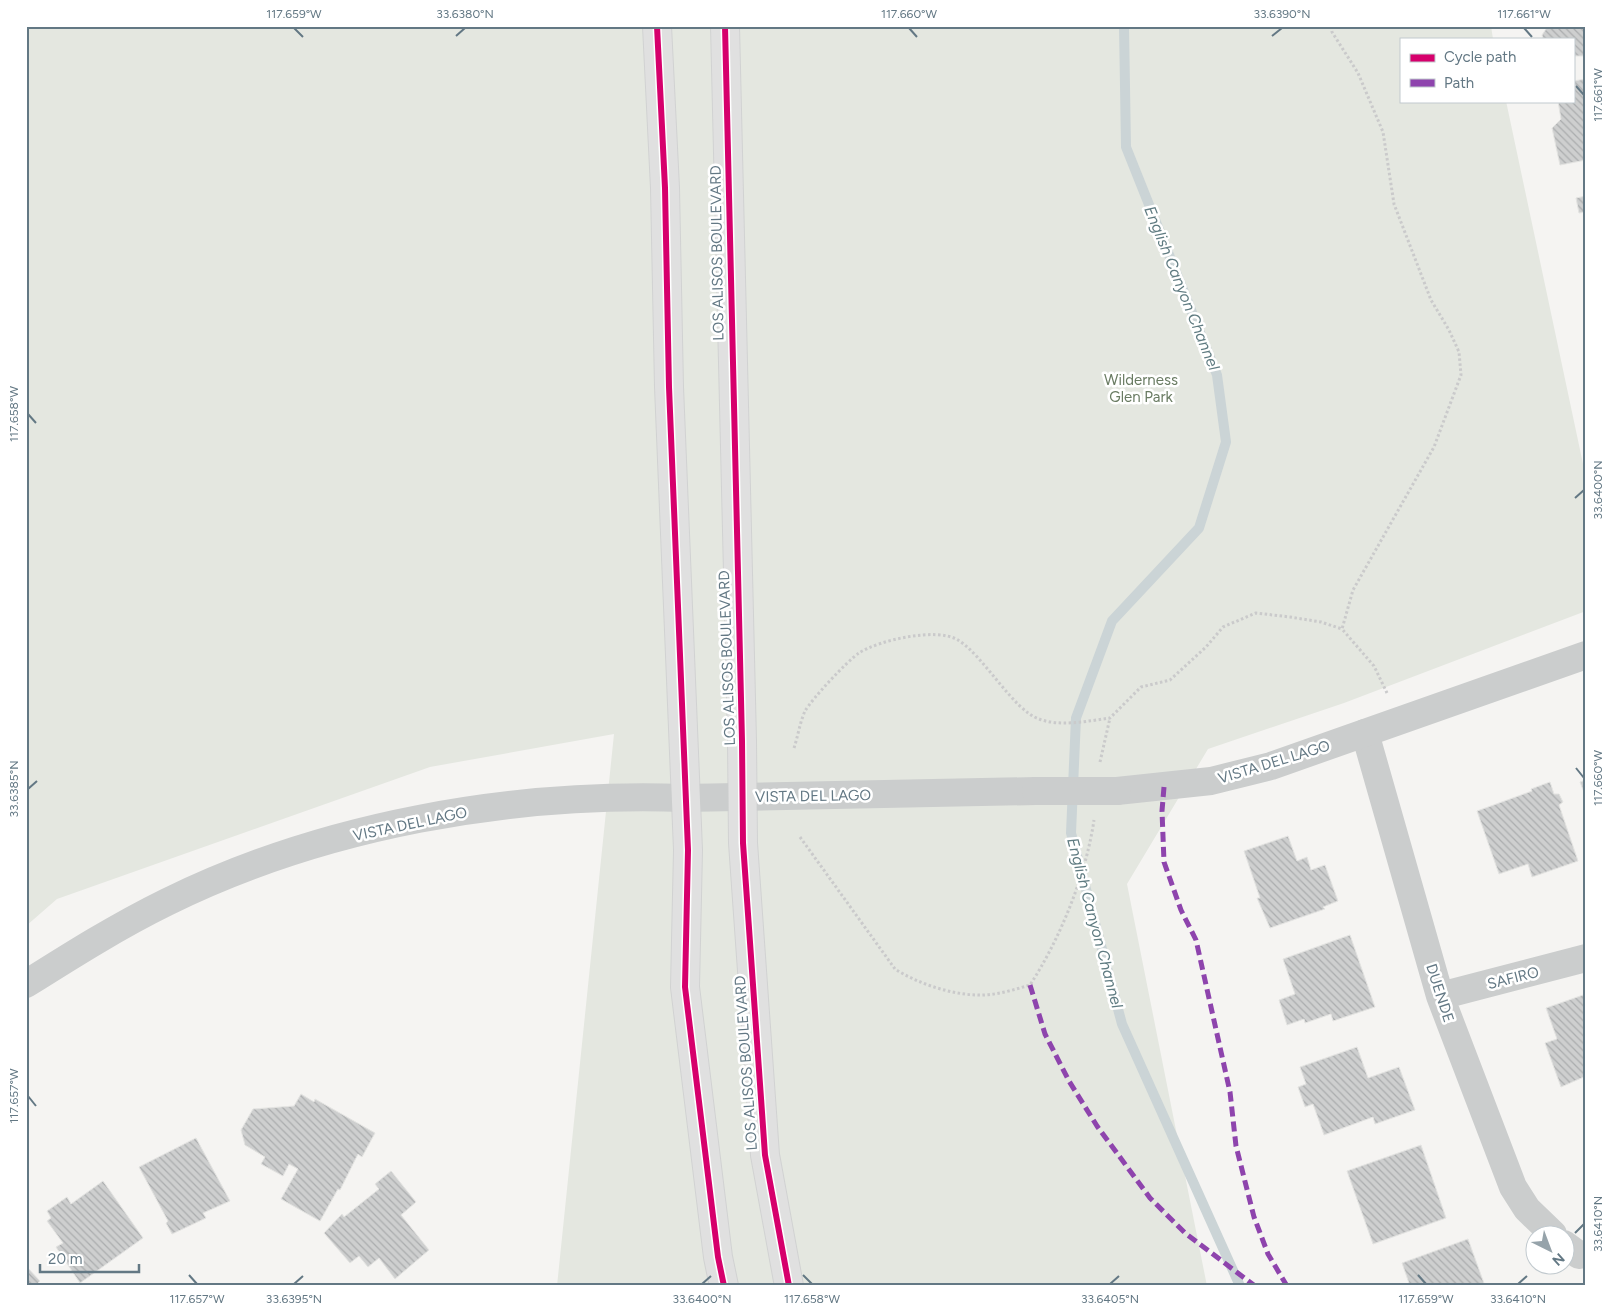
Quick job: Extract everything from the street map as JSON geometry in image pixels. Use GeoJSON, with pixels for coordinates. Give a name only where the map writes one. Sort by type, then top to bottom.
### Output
{"type":"FeatureCollection","features":[{"type":"Feature","properties":{"kind":"main road"},"geometry":{"type":"LineString","coordinates":[[658,26],[665,188],[668,387],[684,798],[688,850],[686,987],[718,1257],[724,1286]]}},
{"type":"Feature","properties":{"kind":"main road","name":"LOS ALISOS BOULEVARD"},"geometry":{"type":"LineString","coordinates":[[725,26],[743,843],[764,1155],[789,1286]]}},
{"type":"Feature","properties":{"kind":"street","name":"VISTA DEL LAGO"},"geometry":{"type":"LineString","coordinates":[[26,984],[99,939],[167,902],[247,868],[320,844],[452,813],[636,796],[684,798],[1117,791],[1211,781],[1271,766],[1586,655]]}},
{"type":"Feature","properties":{"kind":"street","name":"DUENDE"},"geometry":{"type":"LineString","coordinates":[[1365,733],[1440,996],[1513,1187],[1527,1209],[1543,1224]]}},
{"type":"Feature","properties":{"kind":"street","name":"SAFIRO"},"geometry":{"type":"LineString","coordinates":[[1440,996],[1586,958]]}},
{"type":"Feature","properties":{"kind":"path"},"geometry":{"type":"LineString","coordinates":[[1331,26],[1332,32],[1358,73],[1383,132],[1394,204],[1431,300],[1449,330],[1458,352],[1461,375],[1434,447],[1353,590],[1342,629]]}},
{"type":"Feature","properties":{"kind":"path"},"geometry":{"type":"LineString","coordinates":[[794,748],[805,712],[839,672],[860,652],[908,635],[935,635],[957,639],[985,665],[1018,703],[1038,719],[1059,723],[1094,721],[1110,718],[1141,687],[1170,680],[1206,647],[1223,627],[1256,613],[1321,622],[1342,629],[1374,666],[1401,720]]}},
{"type":"Feature","properties":{"kind":"path"},"geometry":{"type":"LineString","coordinates":[[800,837],[895,970],[912,980],[976,995],[1008,992],[1030,985],[1044,963],[1075,889],[1087,854]]}},
{"type":"Feature","properties":{"kind":"green space","name":"Wilderness Glen Park"},"geometry":{"type":"Polygon","coordinates":[[[26,26],[1491,26],[1493,38],[1400,38],[1400,102],[1506,102],[1586,478],[1586,611],[1344,703],[1208,749],[1127,884],[1207,1286],[557,1286],[614,734],[430,767],[57,899],[26,926],[26,26]]]}},
{"type":"Feature","properties":{"kind":"building"},"geometry":{"type":"Polygon","coordinates":[[[1548,26],[1586,26],[1586,56],[1574,56],[1574,38],[1543,38],[1542,35],[1548,26]]]}},
{"type":"Feature","properties":{"kind":"building"},"geometry":{"type":"Polygon","coordinates":[[[1586,79],[1586,160],[1560,165],[1552,128],[1561,119],[1558,102],[1574,102],[1574,81],[1586,79]]]}},
{"type":"Feature","properties":{"kind":"building"},"geometry":{"type":"Polygon","coordinates":[[[1586,196],[1586,212],[1579,213],[1576,198],[1586,196]]]}},
{"type":"Feature","properties":{"kind":"building"},"geometry":{"type":"Polygon","coordinates":[[[1586,780],[1586,797],[1580,782],[1586,780]]]}},
{"type":"Feature","properties":{"kind":"building"},"geometry":{"type":"Polygon","coordinates":[[[1550,782],[1554,794],[1559,794],[1563,802],[1559,805],[1578,861],[1532,877],[1528,864],[1499,874],[1477,811],[1532,791],[1531,789],[1550,782]]]}},
{"type":"Feature","properties":{"kind":"building"},"geometry":{"type":"Polygon","coordinates":[[[1288,836],[1297,861],[1307,857],[1311,870],[1325,865],[1338,901],[1323,907],[1325,909],[1270,928],[1257,898],[1260,898],[1244,851],[1288,836]]]}},
{"type":"Feature","properties":{"kind":"building"},"geometry":{"type":"Polygon","coordinates":[[[1350,935],[1375,1007],[1333,1021],[1331,1014],[1305,1023],[1304,1019],[1287,1025],[1279,1000],[1295,994],[1283,959],[1350,935]]]}},
{"type":"Feature","properties":{"kind":"building"},"geometry":{"type":"Polygon","coordinates":[[[1586,994],[1586,1076],[1561,1087],[1545,1043],[1557,1039],[1546,1008],[1586,994]]]}},
{"type":"Feature","properties":{"kind":"building"},"geometry":{"type":"Polygon","coordinates":[[[1357,1047],[1368,1078],[1399,1067],[1415,1110],[1375,1124],[1373,1117],[1324,1135],[1313,1104],[1305,1107],[1298,1087],[1306,1084],[1300,1067],[1357,1047]]]}},
{"type":"Feature","properties":{"kind":"building"},"geometry":{"type":"Polygon","coordinates":[[[301,1094],[314,1102],[315,1099],[375,1133],[362,1157],[358,1154],[340,1190],[338,1189],[320,1221],[281,1199],[298,1169],[289,1164],[283,1176],[261,1164],[265,1157],[245,1145],[241,1130],[253,1109],[294,1106],[301,1094]]]}},
{"type":"Feature","properties":{"kind":"building"},"geometry":{"type":"Polygon","coordinates":[[[196,1138],[230,1201],[203,1213],[206,1218],[172,1234],[166,1223],[168,1221],[139,1167],[196,1138]]]}},
{"type":"Feature","properties":{"kind":"building"},"geometry":{"type":"Polygon","coordinates":[[[1421,1145],[1446,1218],[1373,1244],[1347,1171],[1421,1145]]]}},
{"type":"Feature","properties":{"kind":"building"},"geometry":{"type":"Polygon","coordinates":[[[391,1171],[416,1202],[401,1215],[429,1250],[395,1279],[379,1258],[368,1267],[359,1256],[350,1263],[324,1233],[342,1214],[344,1217],[379,1189],[375,1184],[391,1171]]]}},
{"type":"Feature","properties":{"kind":"building"},"geometry":{"type":"Polygon","coordinates":[[[103,1181],[143,1238],[80,1283],[56,1247],[63,1243],[47,1221],[51,1218],[47,1211],[67,1197],[71,1204],[103,1181]]]}},
{"type":"Feature","properties":{"kind":"building"},"geometry":{"type":"Polygon","coordinates":[[[1468,1239],[1485,1286],[1410,1286],[1402,1263],[1468,1239]]]}},
{"type":"Feature","properties":{"kind":"building"},"geometry":{"type":"Polygon","coordinates":[[[26,1266],[40,1281],[35,1286],[26,1286],[26,1266]]]}},
{"type":"Feature","properties":{"kind":"waterway","name":"English Canyon Channel"},"geometry":{"type":"LineString","coordinates":[[1124,26],[1126,147],[1217,375],[1226,442],[1199,528],[1112,621],[1076,718],[1071,833],[1122,1024],[1240,1286]]}},
{"type":"Feature","properties":{"kind":"marked path"},"geometry":{"type":"LineString","coordinates":[[1164,787],[1162,811],[1164,862],[1181,910],[1196,940],[1230,1092],[1236,1146],[1254,1217],[1268,1254],[1287,1286]]}},
{"type":"Feature","properties":{"kind":"marked path"},"geometry":{"type":"LineString","coordinates":[[1030,985],[1045,1034],[1069,1081],[1097,1126],[1150,1198],[1185,1233],[1255,1286]]}},
{"type":"Feature","properties":{"kind":"cycle path"},"geometry":{"type":"LineString","coordinates":[[657,26],[665,188],[669,387],[688,850],[685,987],[718,1257],[724,1286]]}},
{"type":"Feature","properties":{"kind":"cycle path"},"geometry":{"type":"LineString","coordinates":[[725,26],[743,843],[765,1155],[789,1286]]}}]}
